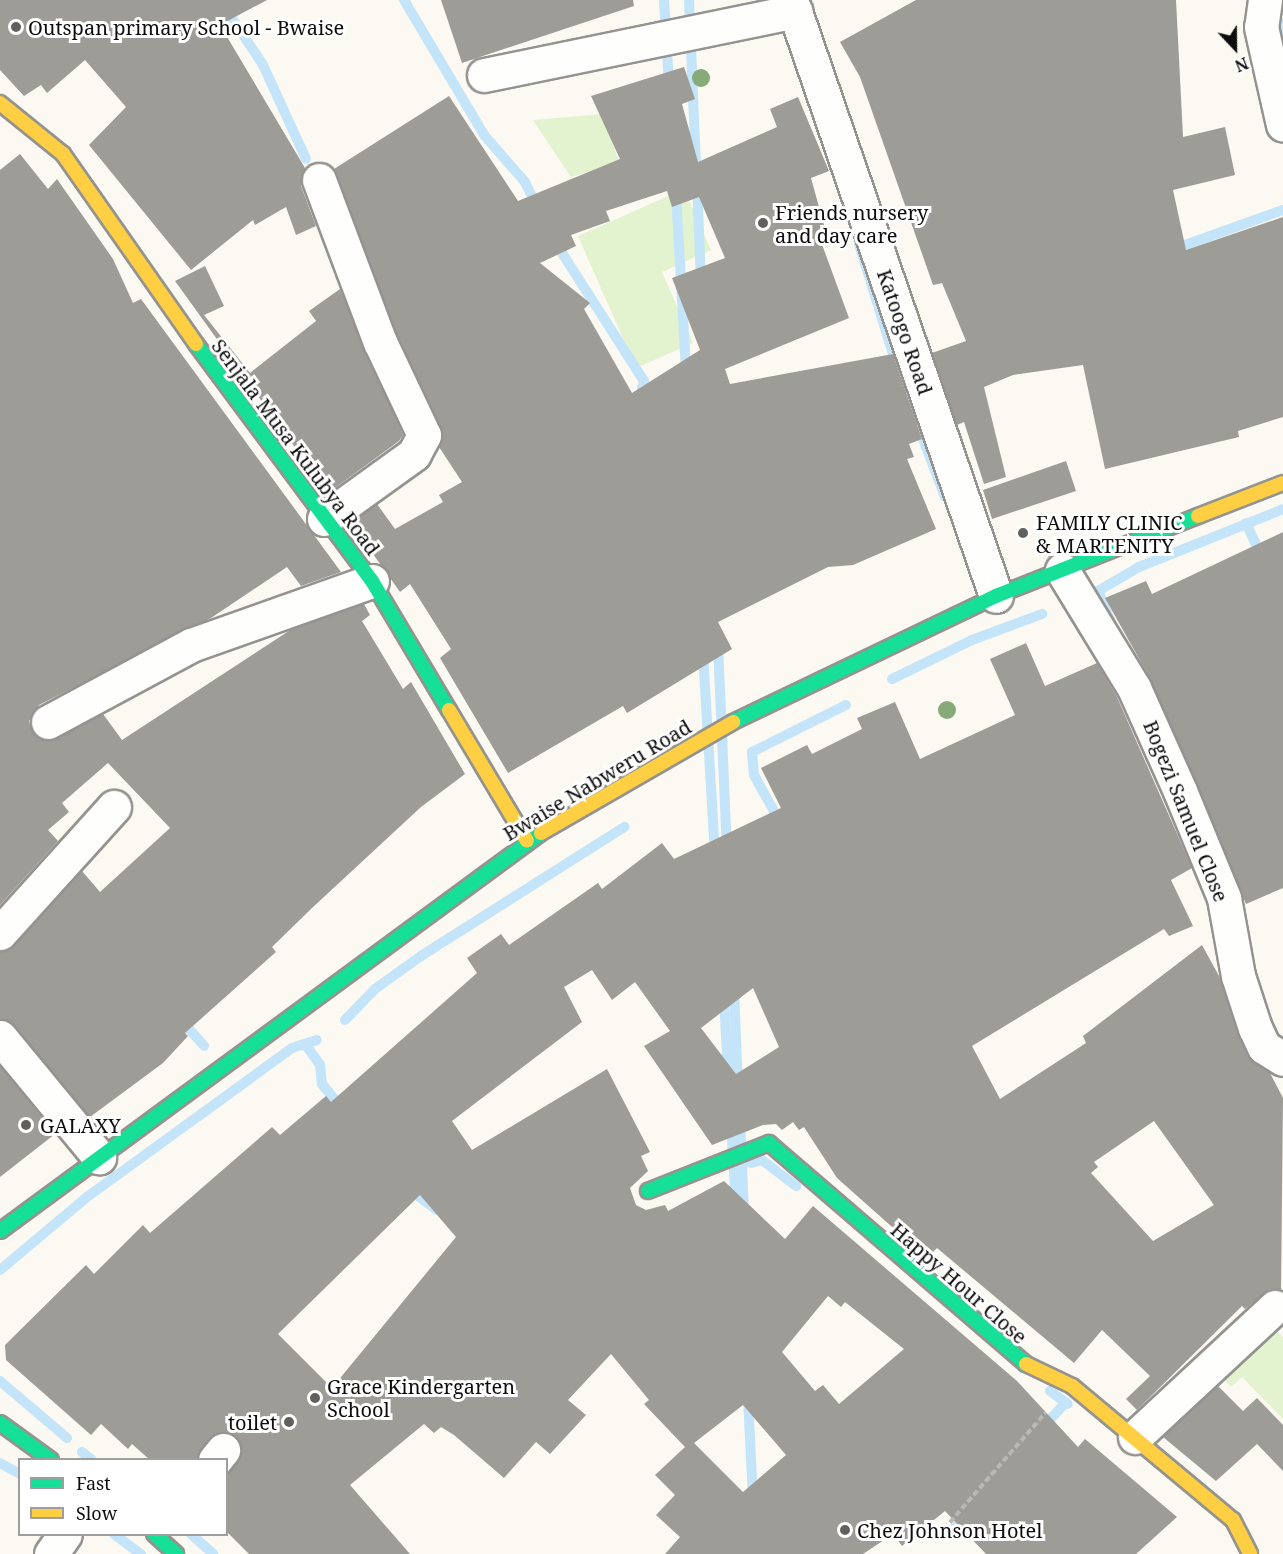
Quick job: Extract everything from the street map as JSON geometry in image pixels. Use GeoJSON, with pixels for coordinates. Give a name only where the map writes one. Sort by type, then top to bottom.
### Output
{"type":"FeatureCollection","features":[{"type":"Feature","properties":{"kind":"street"},"geometry":{"type":"LineString","coordinates":[[1265,0],[1260,27],[1283,125]]}},
{"type":"Feature","properties":{"kind":"street"},"geometry":{"type":"LineString","coordinates":[[484,75],[793,5]]}},
{"type":"Feature","properties":{"kind":"street","name":"Katoogo Road"},"geometry":{"type":"LineString","coordinates":[[793,5],[996,596]]}},
{"type":"Feature","properties":{"kind":"street","name":"Senjala Musa Kulubya Road"},"geometry":{"type":"LineString","coordinates":[[0,103],[63,154],[324,519],[372,581],[527,841]]}},
{"type":"Feature","properties":{"kind":"street"},"geometry":{"type":"LineString","coordinates":[[319,180],[380,342],[424,435],[414,454],[324,519]]}},
{"type":"Feature","properties":{"kind":"street","name":"Bwaise Nabweru Road"},"geometry":{"type":"LineString","coordinates":[[0,1231],[527,841],[721,728],[996,596],[1283,483]]}},
{"type":"Feature","properties":{"kind":"street","name":"Bogezi Samuel Close"},"geometry":{"type":"LineString","coordinates":[[1062,570],[1134,688],[1176,780],[1224,898],[1238,976],[1255,1028],[1264,1047],[1283,1059]]}},
{"type":"Feature","properties":{"kind":"street"},"geometry":{"type":"LineString","coordinates":[[48,722],[191,645],[372,581]]}},
{"type":"Feature","properties":{"kind":"street"},"geometry":{"type":"LineString","coordinates":[[0,933],[114,807]]}},
{"type":"Feature","properties":{"kind":"street"},"geometry":{"type":"LineString","coordinates":[[0,1037],[99,1157]]}},
{"type":"Feature","properties":{"kind":"street","name":"Happy Hour Close"},"geometry":{"type":"LineString","coordinates":[[648,1191],[769,1143],[1013,1358],[1072,1386],[1233,1520],[1250,1554]]}},
{"type":"Feature","properties":{"kind":"street"},"geometry":{"type":"LineString","coordinates":[[1135,1437],[1275,1307]]}},
{"type":"Feature","properties":{"kind":"street"},"geometry":{"type":"LineString","coordinates":[[0,1423],[48,1458]]}},
{"type":"Feature","properties":{"kind":"street"},"geometry":{"type":"LineString","coordinates":[[51,1554],[63,1536]]}},
{"type":"Feature","properties":{"kind":"street"},"geometry":{"type":"LineString","coordinates":[[156,1536],[177,1554]]}},
{"type":"Feature","properties":{"kind":"path"},"geometry":{"type":"LineString","coordinates":[[944,1529],[1072,1386]]}},
{"type":"Feature","properties":{"kind":"green space"},"geometry":{"type":"Polygon","coordinates":[[[603,114],[619,162],[571,177],[533,120],[603,114]]]}},
{"type":"Feature","properties":{"kind":"green space"},"geometry":{"type":"Polygon","coordinates":[[[684,189],[711,250],[662,272],[693,343],[636,368],[578,236],[684,189]]]}},
{"type":"Feature","properties":{"kind":"green space"},"geometry":{"type":"Polygon","coordinates":[[[1270,1324],[1283,1337],[1283,1419],[1242,1377],[1231,1387],[1218,1373],[1270,1324]]]}},
{"type":"Feature","properties":{"kind":"building"},"geometry":{"type":"Polygon","coordinates":[[[0,0],[267,0],[220,25],[305,168],[301,186],[316,226],[296,235],[286,207],[255,225],[253,220],[191,270],[89,145],[126,107],[85,60],[47,93],[41,85],[24,96],[0,70],[0,0]]]}},
{"type":"Feature","properties":{"kind":"building"},"geometry":{"type":"Polygon","coordinates":[[[441,0],[633,0],[634,6],[462,63],[441,0]]]}},
{"type":"Feature","properties":{"kind":"building"},"geometry":{"type":"Polygon","coordinates":[[[916,0],[1176,0],[1183,137],[1225,127],[1235,175],[1173,190],[1186,250],[1283,217],[1283,417],[1238,431],[1239,437],[1105,469],[1083,365],[1013,375],[984,387],[1006,477],[984,484],[964,422],[957,425],[932,353],[966,341],[942,283],[933,285],[860,77],[840,42],[916,0]]]}},
{"type":"Feature","properties":{"kind":"building"},"geometry":{"type":"Polygon","coordinates":[[[684,67],[695,99],[682,104],[698,162],[777,127],[770,109],[798,97],[829,171],[811,178],[827,236],[820,239],[849,318],[725,369],[730,384],[893,354],[922,439],[909,444],[914,457],[907,459],[936,529],[853,565],[828,567],[718,622],[732,649],[627,713],[623,706],[508,773],[440,658],[451,649],[410,584],[400,592],[351,523],[377,504],[395,529],[443,502],[439,495],[462,482],[439,447],[441,427],[397,335],[334,169],[449,96],[518,201],[620,159],[591,96],[684,67]],[[667,191],[606,211],[610,221],[571,235],[576,246],[540,263],[590,303],[584,309],[632,393],[700,350],[672,278],[725,258],[699,197],[672,207],[667,191]]]}},
{"type":"Feature","properties":{"kind":"building"},"geometry":{"type":"Polygon","coordinates":[[[20,154],[48,189],[57,179],[113,259],[133,303],[141,299],[341,572],[301,586],[287,567],[211,618],[39,705],[29,721],[32,731],[47,741],[56,739],[103,714],[122,740],[292,629],[364,604],[370,615],[362,621],[403,689],[411,682],[465,774],[421,807],[312,908],[272,947],[276,952],[185,1033],[188,1036],[163,1063],[90,1117],[14,1025],[0,1019],[0,951],[14,946],[82,871],[100,892],[170,828],[108,763],[62,803],[69,812],[48,830],[58,841],[0,905],[0,170],[20,154]]]}},
{"type":"Feature","properties":{"kind":"building"},"geometry":{"type":"Polygon","coordinates":[[[205,266],[224,306],[204,315],[250,373],[316,321],[309,311],[340,289],[403,435],[399,441],[328,493],[175,281],[205,266]]]}},
{"type":"Feature","properties":{"kind":"building"},"geometry":{"type":"Polygon","coordinates":[[[1066,461],[1076,491],[992,519],[983,490],[1066,461]]]}},
{"type":"Feature","properties":{"kind":"building"},"geometry":{"type":"Polygon","coordinates":[[[1283,532],[1283,888],[1246,904],[1151,680],[1105,598],[1146,581],[1152,594],[1283,532]]]}},
{"type":"Feature","properties":{"kind":"building"},"geometry":{"type":"Polygon","coordinates":[[[1026,643],[1045,686],[1097,663],[1117,697],[1192,868],[1171,880],[1193,926],[1169,936],[1164,929],[972,1046],[1000,1099],[1086,1043],[1083,1036],[1202,945],[1219,976],[1247,1055],[1270,1073],[1283,1098],[1281,1290],[1270,1289],[1245,1309],[1242,1306],[1137,1410],[1126,1399],[1150,1376],[1102,1330],[1074,1363],[937,1248],[927,1258],[837,1178],[804,1127],[799,1130],[793,1122],[782,1130],[776,1124],[763,1125],[712,1145],[644,1046],[670,1031],[635,982],[612,1000],[592,970],[564,987],[582,1022],[452,1121],[472,1150],[607,1069],[650,1152],[641,1156],[648,1171],[630,1188],[636,1205],[646,1210],[665,1205],[668,1211],[724,1181],[785,1239],[813,1206],[1017,1381],[1078,1447],[1085,1439],[1177,1517],[1136,1554],[986,1554],[945,1511],[902,1546],[893,1534],[863,1554],[665,1554],[680,1537],[656,1515],[675,1495],[655,1475],[685,1447],[644,1404],[649,1400],[611,1354],[568,1400],[586,1415],[550,1454],[536,1442],[504,1478],[454,1435],[441,1427],[434,1433],[424,1424],[350,1485],[410,1554],[249,1554],[228,1533],[228,1471],[242,1452],[234,1435],[216,1433],[198,1458],[148,1458],[132,1444],[128,1449],[101,1424],[91,1435],[6,1360],[5,1345],[86,1265],[94,1274],[143,1225],[150,1233],[272,1127],[280,1135],[326,1096],[331,1102],[477,973],[467,958],[501,934],[509,945],[598,883],[602,889],[662,843],[674,859],[781,808],[761,768],[807,745],[812,754],[862,729],[857,718],[895,702],[920,759],[1015,715],[990,659],[1026,643]],[[753,988],[701,1028],[736,1074],[779,1047],[753,988]],[[1154,1121],[1094,1162],[1098,1167],[1091,1173],[1153,1241],[1214,1205],[1154,1121]],[[420,1195],[278,1334],[332,1388],[456,1237],[420,1195]],[[828,1296],[782,1352],[815,1391],[823,1385],[839,1404],[904,1349],[845,1302],[841,1307],[828,1296]],[[743,1405],[694,1443],[743,1492],[786,1455],[743,1405]]]}},
{"type":"Feature","properties":{"kind":"building"},"geometry":{"type":"Polygon","coordinates":[[[0,1066],[55,1134],[0,1177],[0,1066]]]}},
{"type":"Feature","properties":{"kind":"building"},"geometry":{"type":"Polygon","coordinates":[[[1218,1386],[1243,1411],[1257,1398],[1283,1425],[1283,1471],[1257,1444],[1216,1481],[1163,1437],[1218,1386]]]}},
{"type":"Feature","properties":{"kind":"waterway"},"geometry":{"type":"LineString","coordinates":[[220,0],[263,65],[306,159]]}},
{"type":"Feature","properties":{"kind":"waterway"},"geometry":{"type":"LineString","coordinates":[[404,0],[484,135],[525,182],[537,207]]}},
{"type":"Feature","properties":{"kind":"waterway"},"geometry":{"type":"LineString","coordinates":[[664,0],[669,84]]}},
{"type":"Feature","properties":{"kind":"waterway"},"geometry":{"type":"LineString","coordinates":[[689,0],[696,168]]}},
{"type":"Feature","properties":{"kind":"waterway"},"geometry":{"type":"LineString","coordinates":[[1278,45],[1283,24]]}},
{"type":"Feature","properties":{"kind":"waterway"},"geometry":{"type":"LineString","coordinates":[[697,183],[701,281]]}},
{"type":"Feature","properties":{"kind":"waterway"},"geometry":{"type":"LineString","coordinates":[[676,192],[686,371]]}},
{"type":"Feature","properties":{"kind":"waterway"},"geometry":{"type":"LineString","coordinates":[[1171,250],[1283,210]]}},
{"type":"Feature","properties":{"kind":"waterway"},"geometry":{"type":"LineString","coordinates":[[555,242],[644,381],[640,397]]}},
{"type":"Feature","properties":{"kind":"waterway"},"geometry":{"type":"LineString","coordinates":[[859,244],[897,367]]}},
{"type":"Feature","properties":{"kind":"waterway"},"geometry":{"type":"LineString","coordinates":[[911,407],[945,497]]}},
{"type":"Feature","properties":{"kind":"waterway"},"geometry":{"type":"LineString","coordinates":[[1112,625],[1098,591],[1139,567],[1283,509]]}},
{"type":"Feature","properties":{"kind":"waterway"},"geometry":{"type":"LineString","coordinates":[[1246,523],[1261,555]]}},
{"type":"Feature","properties":{"kind":"waterway"},"geometry":{"type":"LineString","coordinates":[[892,679],[972,640],[1042,614]]}},
{"type":"Feature","properties":{"kind":"waterway"},"geometry":{"type":"LineString","coordinates":[[718,645],[727,848]]}},
{"type":"Feature","properties":{"kind":"waterway"},"geometry":{"type":"LineString","coordinates":[[703,653],[715,853]]}},
{"type":"Feature","properties":{"kind":"waterway"},"geometry":{"type":"LineString","coordinates":[[780,822],[754,775],[752,752],[846,705]]}},
{"type":"Feature","properties":{"kind":"waterway"},"geometry":{"type":"LineString","coordinates":[[345,1020],[375,989],[421,956],[624,827]]}},
{"type":"Feature","properties":{"kind":"waterway"},"geometry":{"type":"LineString","coordinates":[[734,989],[738,1088]]}},
{"type":"Feature","properties":{"kind":"waterway"},"geometry":{"type":"LineString","coordinates":[[724,998],[728,1075]]}},
{"type":"Feature","properties":{"kind":"waterway"},"geometry":{"type":"LineString","coordinates":[[180,1019],[204,1046]]}},
{"type":"Feature","properties":{"kind":"waterway"},"geometry":{"type":"LineString","coordinates":[[0,1270],[87,1197],[292,1048],[317,1040]]}},
{"type":"Feature","properties":{"kind":"waterway"},"geometry":{"type":"LineString","coordinates":[[305,1044],[320,1065],[322,1084],[343,1110]]}},
{"type":"Feature","properties":{"kind":"waterway"},"geometry":{"type":"LineString","coordinates":[[740,1121],[744,1213]]}},
{"type":"Feature","properties":{"kind":"waterway"},"geometry":{"type":"LineString","coordinates":[[731,1123],[736,1204]]}},
{"type":"Feature","properties":{"kind":"waterway"},"geometry":{"type":"LineString","coordinates":[[751,1163],[762,1160],[796,1186]]}},
{"type":"Feature","properties":{"kind":"waterway"},"geometry":{"type":"LineString","coordinates":[[409,1189],[437,1210]]}},
{"type":"Feature","properties":{"kind":"waterway"},"geometry":{"type":"LineString","coordinates":[[0,1381],[67,1438]]}},
{"type":"Feature","properties":{"kind":"waterway"},"geometry":{"type":"LineString","coordinates":[[1050,1391],[1068,1404]]}},
{"type":"Feature","properties":{"kind":"waterway"},"geometry":{"type":"LineString","coordinates":[[748,1399],[753,1497]]}},
{"type":"Feature","properties":{"kind":"waterway"},"geometry":{"type":"LineString","coordinates":[[1042,1428],[1066,1402]]}},
{"type":"Feature","properties":{"kind":"waterway"},"geometry":{"type":"LineString","coordinates":[[82,1452],[90,1458]]}},
{"type":"Feature","properties":{"kind":"waterway"},"geometry":{"type":"LineString","coordinates":[[0,1463],[18,1473]]}},
{"type":"Feature","properties":{"kind":"waterway"},"geometry":{"type":"LineString","coordinates":[[953,1529],[967,1514]]}},
{"type":"Feature","properties":{"kind":"waterway"},"geometry":{"type":"LineString","coordinates":[[117,1536],[141,1554]]}},
{"type":"Feature","properties":{"kind":"waterway"},"geometry":{"type":"LineString","coordinates":[[193,1536],[213,1554]]}},
{"type":"Feature","properties":{"kind":"traffic: fast"},"geometry":{"type":"LineString","coordinates":[[196,344],[372,581],[449,710]]}},
{"type":"Feature","properties":{"kind":"traffic: fast"},"geometry":{"type":"LineString","coordinates":[[733,722],[996,596],[1198,516]]}},
{"type":"Feature","properties":{"kind":"traffic: fast"},"geometry":{"type":"LineString","coordinates":[[0,1231],[541,833]]}},
{"type":"Feature","properties":{"kind":"traffic: fast"},"geometry":{"type":"LineString","coordinates":[[648,1191],[769,1143],[1026,1364]]}},
{"type":"Feature","properties":{"kind":"traffic: fast"},"geometry":{"type":"LineString","coordinates":[[0,1423],[48,1458]]}},
{"type":"Feature","properties":{"kind":"traffic: fast"},"geometry":{"type":"LineString","coordinates":[[156,1536],[176,1554]]}},
{"type":"Feature","properties":{"kind":"traffic: slow"},"geometry":{"type":"LineString","coordinates":[[0,103],[63,154],[196,344]]}},
{"type":"Feature","properties":{"kind":"traffic: slow"},"geometry":{"type":"LineString","coordinates":[[1198,516],[1283,483]]}},
{"type":"Feature","properties":{"kind":"traffic: slow"},"geometry":{"type":"LineString","coordinates":[[449,710],[527,841]]}},
{"type":"Feature","properties":{"kind":"traffic: slow"},"geometry":{"type":"LineString","coordinates":[[541,833],[733,722]]}},
{"type":"Feature","properties":{"kind":"traffic: slow"},"geometry":{"type":"LineString","coordinates":[[1026,1364],[1072,1386],[1233,1520],[1250,1554]]}},
{"type":"Feature","properties":{"kind":"place","name":"Outspan primary School - Bwaise"},"geometry":{"type":"Point","coordinates":[16,27]}},
{"type":"Feature","properties":{"kind":"place","name":"Friends nursery and day care"},"geometry":{"type":"Point","coordinates":[763,223]}},
{"type":"Feature","properties":{"kind":"place","name":"FAMILY CLINIC & MARTENITY"},"geometry":{"type":"Point","coordinates":[1023,533]}},
{"type":"Feature","properties":{"kind":"place","name":"GALAXY"},"geometry":{"type":"Point","coordinates":[26,1125]}},
{"type":"Feature","properties":{"kind":"place","name":"Grace Kindergarten School"},"geometry":{"type":"Point","coordinates":[315,1398]}},
{"type":"Feature","properties":{"kind":"place","name":"toilet"},"geometry":{"type":"Point","coordinates":[289,1422]}},
{"type":"Feature","properties":{"kind":"place","name":"Chez Johnson Hotel"},"geometry":{"type":"Point","coordinates":[845,1530]}}]}
